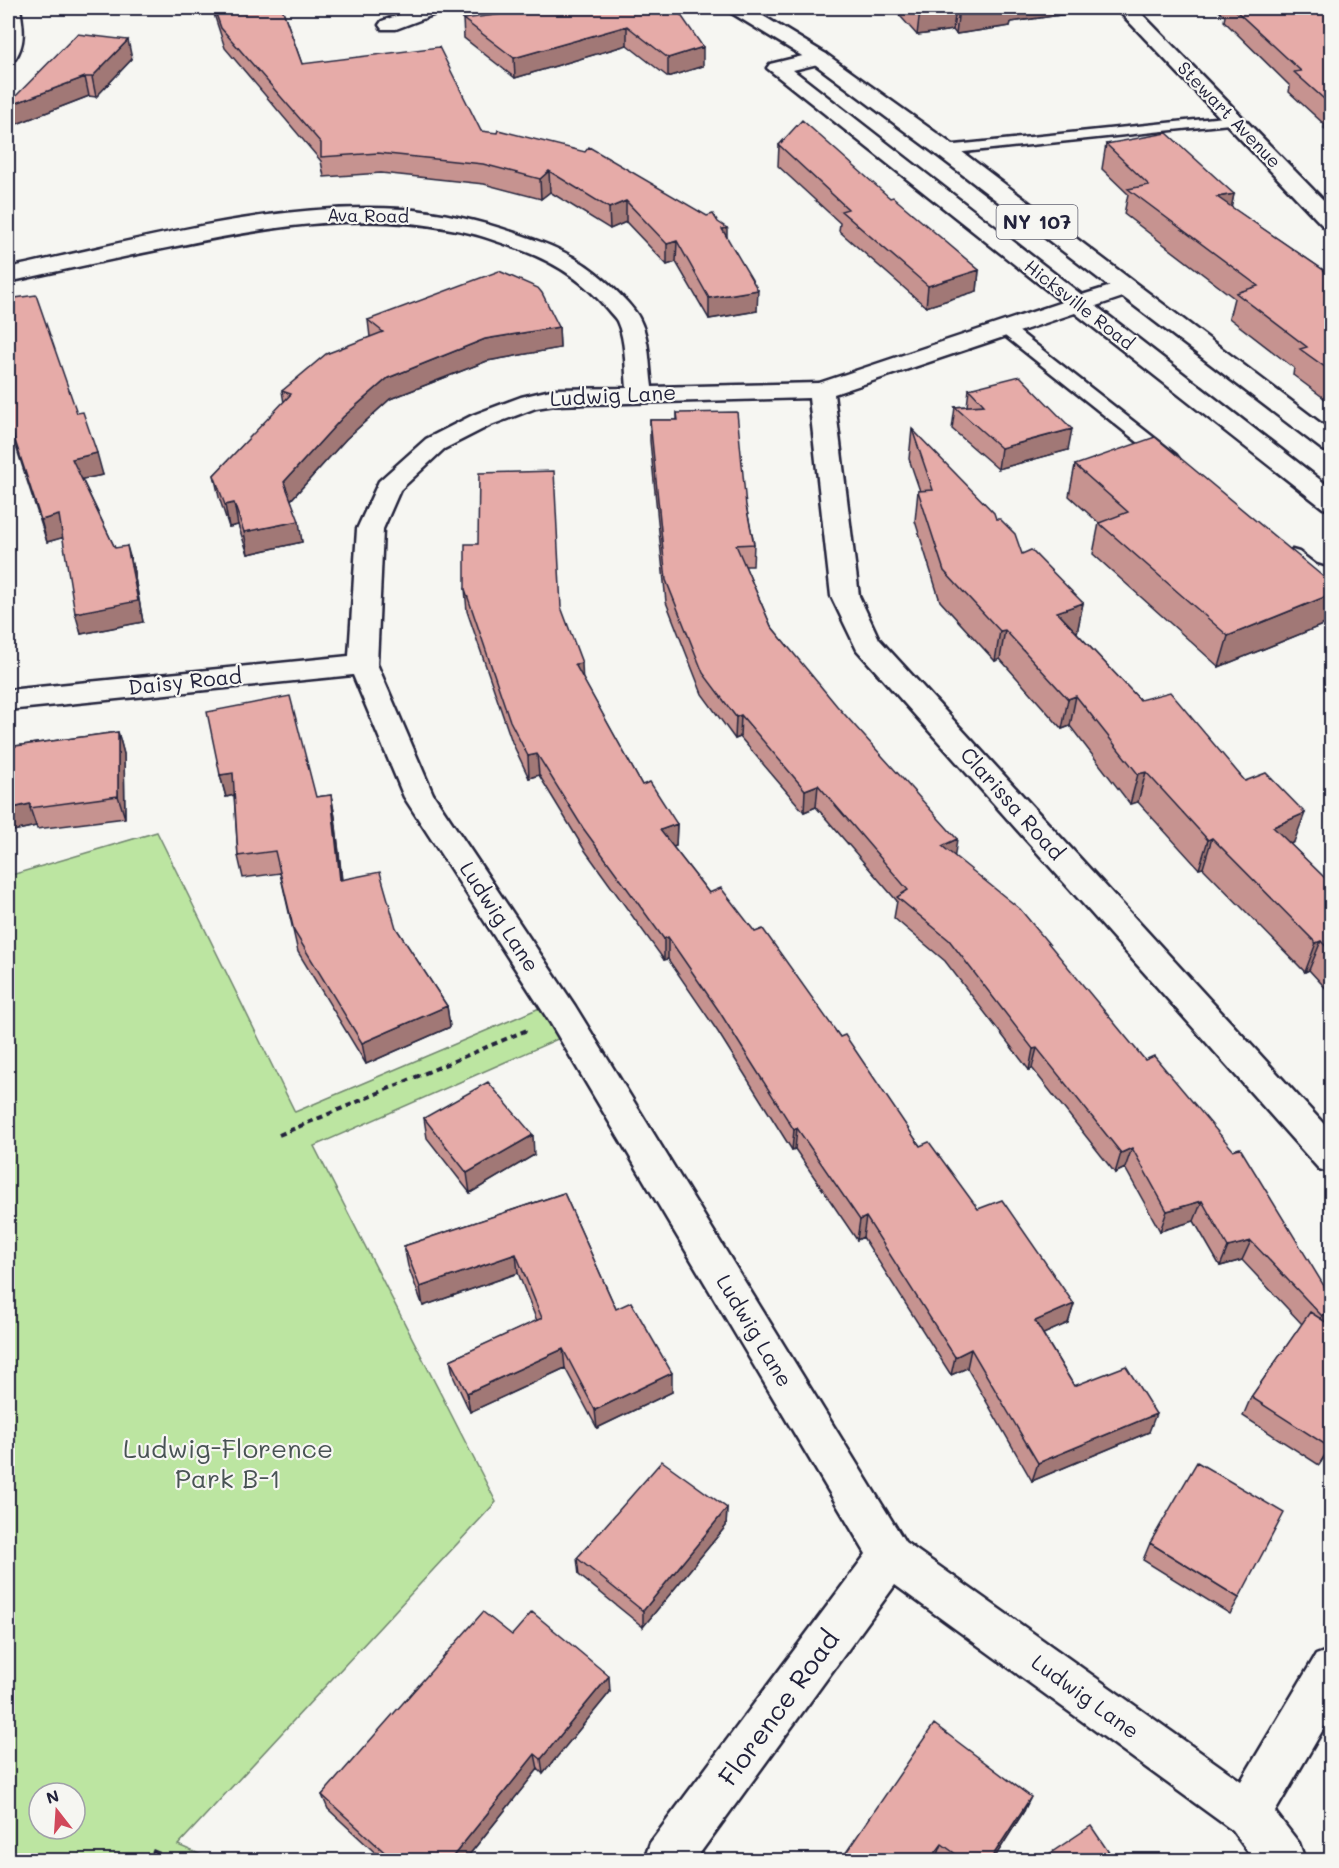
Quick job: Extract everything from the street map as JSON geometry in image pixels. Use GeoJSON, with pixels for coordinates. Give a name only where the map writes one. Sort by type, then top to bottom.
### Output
{"type":"FeatureCollection","features":[{"type":"Feature","properties":{"kind":"street"},"geometry":{"type":"LineString","coordinates":[[8,55],[13,47],[14,34],[10,8]]}},
{"type":"Feature","properties":{"kind":"street"},"geometry":{"type":"LineString","coordinates":[[388,25],[434,8]]}},
{"type":"Feature","properties":{"kind":"street","name":"Hicksville Road"},"geometry":{"type":"LineString","coordinates":[[737,8],[819,58],[945,150],[1124,289],[1332,445]]}},
{"type":"Feature","properties":{"kind":"street","name":"Stewart Avenue"},"geometry":{"type":"LineString","coordinates":[[1126,8],[1327,212]]}},
{"type":"Feature","properties":{"kind":"street","name":"Hicksville Road"},"geometry":{"type":"LineString","coordinates":[[819,58],[777,68],[1332,502]]}},
{"type":"Feature","properties":{"kind":"street","name":"Ava Road"},"geometry":{"type":"LineString","coordinates":[[8,275],[247,224],[330,214],[367,213],[457,222],[518,239],[554,255],[588,275],[605,289],[629,320],[640,393]]}},
{"type":"Feature","properties":{"kind":"street","name":"Ludwig Lane"},"geometry":{"type":"LineString","coordinates":[[1124,289],[820,390],[555,397],[530,402],[482,420],[435,444],[388,487],[370,529],[363,664],[419,797],[563,1015],[890,1557],[1248,1814],[1282,1860]]}},
{"type":"Feature","properties":{"kind":"street","name":"Clarissa Road"},"geometry":{"type":"LineString","coordinates":[[820,390],[845,596],[867,643],[1332,1158]]}},
{"type":"Feature","properties":{"kind":"street","name":"Daisy Road"},"geometry":{"type":"LineString","coordinates":[[8,700],[363,664]]}},
{"type":"Feature","properties":{"kind":"street","name":"Florence Road"},"geometry":{"type":"LineString","coordinates":[[667,1860],[890,1557]]}},
{"type":"Feature","properties":{"kind":"street"},"geometry":{"type":"LineString","coordinates":[[1248,1814],[1332,1671]]}},
{"type":"Feature","properties":{"kind":"lane"},"geometry":{"type":"LineString","coordinates":[[945,150],[1234,120]]}},
{"type":"Feature","properties":{"kind":"lane"},"geometry":{"type":"LineString","coordinates":[[1006,329],[1180,467]]}},
{"type":"Feature","properties":{"kind":"lane"},"geometry":{"type":"LineString","coordinates":[[1281,548],[1309,569],[1332,577]]}},
{"type":"Feature","properties":{"kind":"path"},"geometry":{"type":"LineString","coordinates":[[279,1135],[563,1015]]}},
{"type":"Feature","properties":{"kind":"path"},"geometry":{"type":"LineString","coordinates":[[152,1851],[173,1860]]}},
{"type":"Feature","properties":{"kind":"green space","name":"Ludwig-Florence Park B-1"},"geometry":{"type":"Polygon","coordinates":[[[157,832],[295,1112],[549,1004],[567,1035],[314,1146],[496,1502],[178,1845],[213,1860],[8,1860],[8,876],[157,832]]]}},
{"type":"Feature","properties":{"kind":"building"},"geometry":{"type":"Polygon","coordinates":[[[214,8],[282,8],[302,64],[439,47],[481,131],[497,133],[498,130],[585,152],[589,147],[707,216],[713,214],[718,222],[727,228],[722,229],[758,290],[709,298],[677,241],[667,244],[626,201],[609,208],[549,171],[540,179],[483,164],[378,153],[321,157],[321,143],[221,28],[214,8]]]}},
{"type":"Feature","properties":{"kind":"building"},"geometry":{"type":"Polygon","coordinates":[[[551,8],[676,8],[703,47],[668,58],[627,26],[514,58],[463,19],[551,8]]]}},
{"type":"Feature","properties":{"kind":"building"},"geometry":{"type":"Polygon","coordinates":[[[1233,8],[1332,8],[1332,106],[1294,72],[1301,71],[1233,8]]]}},
{"type":"Feature","properties":{"kind":"building"},"geometry":{"type":"Polygon","coordinates":[[[77,34],[128,40],[92,77],[85,77],[8,106],[8,104],[77,34]]]}},
{"type":"Feature","properties":{"kind":"building"},"geometry":{"type":"Polygon","coordinates":[[[802,120],[890,198],[893,197],[979,270],[928,286],[841,211],[848,209],[779,145],[802,120]]]}},
{"type":"Feature","properties":{"kind":"building"},"geometry":{"type":"Polygon","coordinates":[[[1167,133],[1234,194],[1217,197],[1332,276],[1332,372],[1300,349],[1307,347],[1236,293],[1258,286],[1128,189],[1149,185],[1106,144],[1167,133]]]}},
{"type":"Feature","properties":{"kind":"building"},"geometry":{"type":"Polygon","coordinates":[[[499,271],[538,288],[559,327],[485,339],[388,378],[343,417],[284,482],[299,521],[244,532],[234,503],[225,505],[214,475],[291,394],[282,391],[326,354],[383,332],[368,320],[499,271]]]}},
{"type":"Feature","properties":{"kind":"building"},"geometry":{"type":"Polygon","coordinates":[[[36,295],[77,413],[83,412],[97,453],[72,459],[115,548],[127,546],[138,601],[75,613],[59,515],[41,520],[8,419],[8,299],[36,295]]]}},
{"type":"Feature","properties":{"kind":"building"},"geometry":{"type":"Polygon","coordinates":[[[1020,376],[1072,429],[1001,448],[955,407],[984,405],[969,389],[1020,376]]]}},
{"type":"Feature","properties":{"kind":"building"},"geometry":{"type":"Polygon","coordinates":[[[737,412],[746,506],[754,544],[736,545],[771,626],[837,706],[957,839],[942,846],[1020,909],[1145,1060],[1154,1056],[1233,1150],[1240,1148],[1332,1299],[1332,1310],[1322,1316],[1251,1241],[1228,1247],[1202,1201],[1167,1211],[1132,1148],[1121,1153],[1037,1048],[1033,1049],[949,940],[897,897],[908,890],[818,785],[805,790],[741,715],[736,717],[703,673],[666,580],[650,420],[678,420],[677,413],[737,412]]]}},
{"type":"Feature","properties":{"kind":"building"},"geometry":{"type":"Polygon","coordinates":[[[912,429],[994,513],[996,519],[1000,519],[1015,534],[1022,554],[1031,550],[1083,603],[1057,612],[1140,700],[1170,692],[1245,781],[1266,773],[1305,813],[1273,827],[1332,885],[1332,953],[1321,941],[1316,943],[1212,838],[1208,840],[1146,772],[1138,774],[1076,696],[1068,699],[1005,630],[1000,631],[944,571],[918,491],[933,490],[912,429]]]}},
{"type":"Feature","properties":{"kind":"building"},"geometry":{"type":"Polygon","coordinates":[[[1155,437],[1332,584],[1332,594],[1228,636],[1099,523],[1128,512],[1075,465],[1155,437]]]}},
{"type":"Feature","properties":{"kind":"building"},"geometry":{"type":"Polygon","coordinates":[[[554,471],[561,607],[582,663],[575,664],[642,785],[650,782],[677,824],[660,830],[709,893],[721,888],[755,932],[763,929],[840,1037],[845,1035],[920,1146],[929,1142],[978,1209],[1002,1200],[1074,1304],[1035,1321],[1074,1386],[1126,1366],[1156,1414],[1038,1463],[971,1349],[955,1357],[866,1217],[860,1220],[797,1128],[794,1130],[719,1011],[668,937],[664,939],[583,828],[537,754],[528,756],[510,721],[465,589],[465,544],[478,544],[479,473],[554,471]]]}},
{"type":"Feature","properties":{"kind":"building"},"geometry":{"type":"Polygon","coordinates":[[[290,696],[316,797],[331,795],[340,880],[380,872],[396,928],[447,1006],[362,1043],[294,931],[275,851],[238,856],[233,773],[220,775],[207,712],[290,696]]]}},
{"type":"Feature","properties":{"kind":"building"},"geometry":{"type":"Polygon","coordinates":[[[118,732],[118,796],[30,808],[30,804],[8,809],[8,747],[118,732]]]}},
{"type":"Feature","properties":{"kind":"building"},"geometry":{"type":"Polygon","coordinates":[[[488,1082],[533,1135],[467,1173],[424,1118],[488,1082]]]}},
{"type":"Feature","properties":{"kind":"building"},"geometry":{"type":"Polygon","coordinates":[[[564,1193],[616,1309],[631,1302],[672,1373],[595,1410],[563,1349],[467,1393],[450,1360],[542,1318],[516,1254],[420,1287],[404,1246],[564,1193]]]}},
{"type":"Feature","properties":{"kind":"building"},"geometry":{"type":"Polygon","coordinates":[[[1310,1312],[1332,1326],[1332,1443],[1329,1447],[1251,1397],[1310,1312]]]}},
{"type":"Feature","properties":{"kind":"building"},"geometry":{"type":"Polygon","coordinates":[[[662,1461],[727,1508],[643,1611],[577,1558],[662,1461]]]}},
{"type":"Feature","properties":{"kind":"building"},"geometry":{"type":"Polygon","coordinates":[[[1197,1462],[1284,1513],[1239,1598],[1150,1543],[1197,1462]]]}},
{"type":"Feature","properties":{"kind":"building"},"geometry":{"type":"Polygon","coordinates":[[[483,1612],[512,1635],[532,1612],[609,1676],[541,1759],[535,1754],[450,1860],[393,1860],[322,1795],[483,1612]]]}},
{"type":"Feature","properties":{"kind":"building"},"geometry":{"type":"Polygon","coordinates":[[[934,1724],[1031,1797],[990,1860],[964,1860],[942,1844],[930,1860],[854,1860],[845,1854],[934,1724]]]}},
{"type":"Feature","properties":{"kind":"building"},"geometry":{"type":"Polygon","coordinates":[[[1091,1826],[1114,1860],[1040,1860],[1091,1826]]]}}]}
